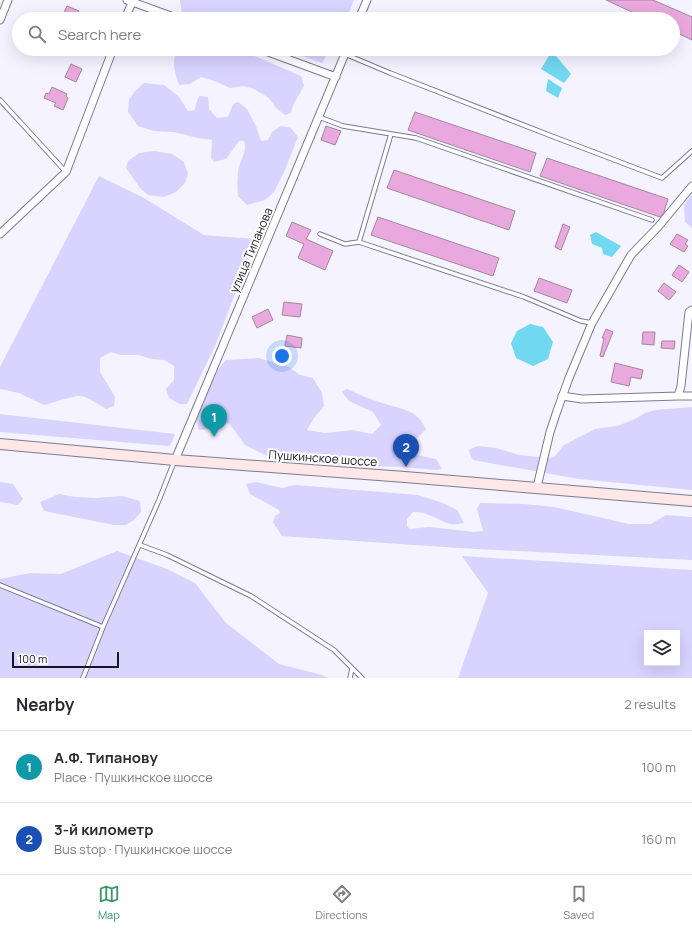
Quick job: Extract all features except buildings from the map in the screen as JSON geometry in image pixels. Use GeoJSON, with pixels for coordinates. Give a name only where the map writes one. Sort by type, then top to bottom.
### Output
{"type":"FeatureCollection","features":[{"type":"Feature","properties":{"kind":"main road","name":"Пушкинское шоссе"},"geometry":{"type":"LineString","coordinates":[[0,444],[175,460],[537,487],[692,501]]}},
{"type":"Feature","properties":{"kind":"street"},"geometry":{"type":"LineString","coordinates":[[0,20],[8,0]]}},
{"type":"Feature","properties":{"kind":"street"},"geometry":{"type":"LineString","coordinates":[[363,12],[367,0]]}},
{"type":"Feature","properties":{"kind":"street"},"geometry":{"type":"LineString","coordinates":[[127,12],[131,1],[160,12]]}},
{"type":"Feature","properties":{"kind":"street"},"geometry":{"type":"LineString","coordinates":[[0,234],[66,172],[111,56]]}},
{"type":"Feature","properties":{"kind":"street"},"geometry":{"type":"LineString","coordinates":[[279,56],[336,77]]}},
{"type":"Feature","properties":{"kind":"street","name":"улица Типанова"},"geometry":{"type":"LineString","coordinates":[[175,460],[344,56]]}},
{"type":"Feature","properties":{"kind":"street"},"geometry":{"type":"LineString","coordinates":[[537,487],[550,432],[562,396],[592,323],[631,254],[658,227],[692,186]]}},
{"type":"Feature","properties":{"kind":"street"},"geometry":{"type":"LineString","coordinates":[[678,396],[681,386],[689,312],[692,310]]}},
{"type":"Feature","properties":{"kind":"street"},"geometry":{"type":"LineString","coordinates":[[562,396],[582,399],[692,396]]}},
{"type":"Feature","properties":{"kind":"lane"},"geometry":{"type":"LineString","coordinates":[[356,56],[535,129],[662,178],[692,151]]}},
{"type":"Feature","properties":{"kind":"lane"},"geometry":{"type":"LineString","coordinates":[[0,100],[66,172]]}},
{"type":"Feature","properties":{"kind":"lane"},"geometry":{"type":"LineString","coordinates":[[318,117],[343,126],[416,138],[652,220]]}},
{"type":"Feature","properties":{"kind":"lane"},"geometry":{"type":"LineString","coordinates":[[359,242],[391,134]]}},
{"type":"Feature","properties":{"kind":"lane"},"geometry":{"type":"LineString","coordinates":[[320,234],[345,244],[359,242],[524,297],[581,321],[592,323]]}},
{"type":"Feature","properties":{"kind":"lane"},"geometry":{"type":"LineString","coordinates":[[82,678],[175,460]]}},
{"type":"Feature","properties":{"kind":"lane"},"geometry":{"type":"LineString","coordinates":[[140,544],[167,555],[251,596],[334,650],[362,678]]}},
{"type":"Feature","properties":{"kind":"lane"},"geometry":{"type":"LineString","coordinates":[[0,585],[103,627]]}},
{"type":"Feature","properties":{"kind":"lane"},"geometry":{"type":"LineString","coordinates":[[350,678],[352,668]]}},
{"type":"Feature","properties":{"kind":"shaded area"},"geometry":{"type":"Polygon","coordinates":[[[180,0],[354,0],[349,12],[182,12],[180,0]]]}},
{"type":"Feature","properties":{"kind":"shaded area"},"geometry":{"type":"Polygon","coordinates":[[[254,56],[301,76],[304,86],[293,105],[291,113],[285,115],[276,108],[269,98],[254,89],[244,86],[230,88],[215,81],[201,77],[190,84],[179,85],[175,71],[175,57],[254,56]]]}},
{"type":"Feature","properties":{"kind":"shaded area"},"geometry":{"type":"Polygon","coordinates":[[[302,56],[326,56],[322,63],[302,56]]]}},
{"type":"Feature","properties":{"kind":"shaded area"},"geometry":{"type":"Polygon","coordinates":[[[144,83],[164,85],[178,96],[188,111],[195,110],[199,96],[208,97],[209,109],[217,118],[228,117],[233,104],[238,102],[247,109],[256,126],[261,141],[268,140],[272,132],[281,126],[291,128],[298,137],[285,170],[274,192],[265,200],[247,205],[238,196],[238,174],[245,151],[244,141],[239,141],[226,159],[214,162],[211,158],[212,140],[174,132],[154,131],[138,126],[128,112],[129,100],[135,91],[144,83]]]}},
{"type":"Feature","properties":{"kind":"shaded area"},"geometry":{"type":"Polygon","coordinates":[[[154,151],[172,154],[184,162],[188,174],[185,183],[176,192],[164,197],[148,195],[140,188],[126,168],[128,161],[139,153],[154,151]]]}},
{"type":"Feature","properties":{"kind":"shaded area"},"geometry":{"type":"Polygon","coordinates":[[[99,176],[144,198],[204,235],[256,239],[215,346],[187,404],[180,404],[169,398],[166,389],[174,380],[174,366],[164,360],[152,359],[138,355],[120,355],[111,352],[100,358],[100,372],[115,397],[114,406],[106,409],[90,399],[81,396],[44,405],[19,393],[0,389],[0,367],[99,176]]]}},
{"type":"Feature","properties":{"kind":"shaded area"},"geometry":{"type":"Polygon","coordinates":[[[692,195],[692,228],[685,222],[684,205],[692,195]]]}},
{"type":"Feature","properties":{"kind":"shaded area"},"geometry":{"type":"Polygon","coordinates":[[[258,358],[289,367],[300,375],[313,378],[322,393],[324,406],[314,418],[307,430],[325,433],[352,430],[372,434],[381,425],[373,412],[349,401],[342,392],[347,389],[407,411],[418,417],[426,429],[411,445],[417,455],[436,459],[442,469],[340,465],[271,458],[245,445],[229,423],[213,428],[199,430],[194,414],[215,373],[226,360],[258,358]]]}},
{"type":"Feature","properties":{"kind":"shaded area"},"geometry":{"type":"Polygon","coordinates":[[[692,407],[692,490],[579,479],[473,460],[469,452],[470,449],[478,446],[497,448],[519,455],[550,458],[555,456],[564,445],[595,429],[617,426],[655,410],[692,407]]]}},
{"type":"Feature","properties":{"kind":"shaded area"},"geometry":{"type":"Polygon","coordinates":[[[0,414],[175,434],[170,446],[0,432],[0,414]]]}},
{"type":"Feature","properties":{"kind":"shaded area"},"geometry":{"type":"Polygon","coordinates":[[[0,482],[13,484],[23,499],[18,505],[0,502],[0,482]]]}},
{"type":"Feature","properties":{"kind":"shaded area"},"geometry":{"type":"Polygon","coordinates":[[[256,482],[282,488],[295,485],[418,495],[443,503],[457,510],[464,523],[447,523],[421,512],[413,512],[407,519],[407,526],[410,529],[429,527],[474,532],[483,531],[477,509],[480,503],[524,504],[554,507],[629,524],[651,524],[666,515],[692,517],[692,560],[459,548],[282,536],[273,522],[275,516],[280,513],[279,510],[250,494],[246,484],[256,482]]]}},
{"type":"Feature","properties":{"kind":"shaded area"},"geometry":{"type":"Polygon","coordinates":[[[59,494],[75,497],[96,498],[122,496],[140,501],[141,512],[134,520],[126,525],[114,525],[44,511],[40,502],[59,494]]]}},
{"type":"Feature","properties":{"kind":"shaded area"},"geometry":{"type":"Polygon","coordinates":[[[117,551],[167,569],[195,583],[226,623],[279,664],[322,675],[328,678],[0,678],[0,579],[30,573],[61,574],[117,551]]]}},
{"type":"Feature","properties":{"kind":"shaded area"},"geometry":{"type":"Polygon","coordinates":[[[462,556],[692,570],[692,678],[458,678],[488,593],[462,556]]]}},
{"type":"Feature","properties":{"kind":"water"},"geometry":{"type":"Polygon","coordinates":[[[549,56],[556,56],[571,74],[564,83],[541,69],[549,56]]]}},
{"type":"Feature","properties":{"kind":"water"},"geometry":{"type":"Polygon","coordinates":[[[548,79],[562,88],[558,98],[546,91],[548,79]]]}},
{"type":"Feature","properties":{"kind":"water"},"geometry":{"type":"Polygon","coordinates":[[[596,232],[621,246],[612,257],[603,254],[602,248],[592,244],[590,235],[596,232]]]}},
{"type":"Feature","properties":{"kind":"water"},"geometry":{"type":"Polygon","coordinates":[[[530,324],[543,327],[553,342],[548,359],[533,366],[516,358],[511,343],[517,331],[530,324]]]}},
{"type":"Feature","properties":{"kind":"place","name":"А.Ф. Типанову"},"geometry":{"type":"Point","coordinates":[214,437]}},
{"type":"Feature","properties":{"kind":"place","name":"3-й километр"},"geometry":{"type":"Point","coordinates":[406,467]}}]}
